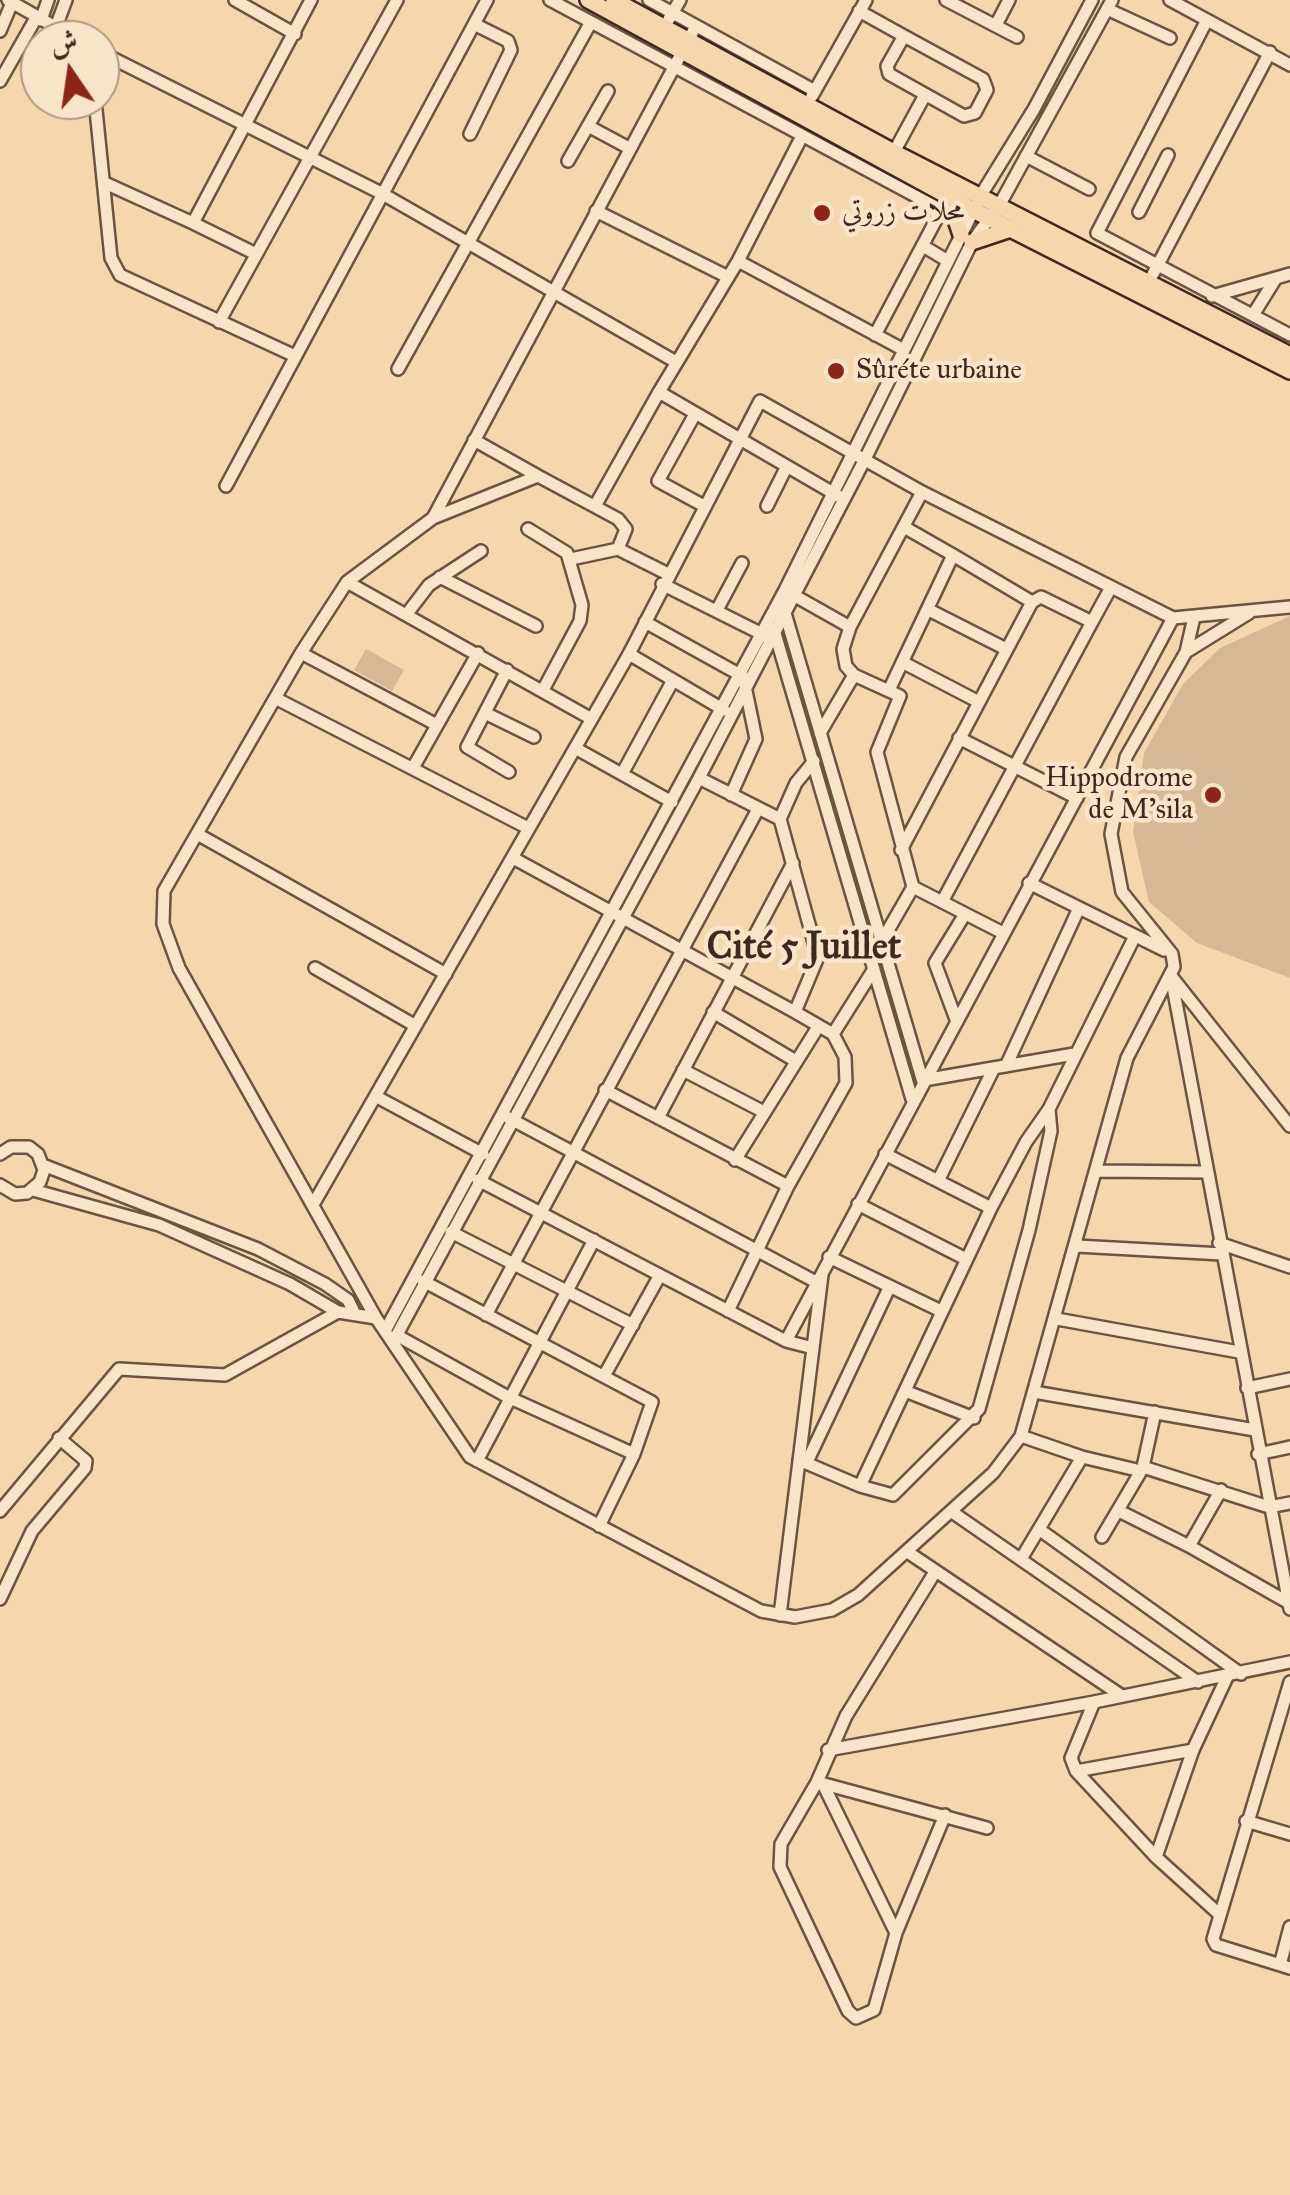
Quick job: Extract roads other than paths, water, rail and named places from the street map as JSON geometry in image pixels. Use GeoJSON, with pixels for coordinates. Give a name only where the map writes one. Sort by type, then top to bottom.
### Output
{"type":"FeatureCollection","features":[{"type":"Feature","properties":{"kind":"main road"},"geometry":{"type":"LineString","coordinates":[[588,0],[689,39],[811,98],[896,165],[1290,371]]}},
{"type":"Feature","properties":{"kind":"main road"},"geometry":{"type":"LineString","coordinates":[[614,0],[669,20],[689,39],[948,196],[980,207],[1000,204],[1152,274],[1192,303],[1290,354]]}},
{"type":"Feature","properties":{"kind":"main road"},"geometry":{"type":"LineString","coordinates":[[948,196],[966,239],[1011,228]]}},
{"type":"Feature","properties":{"kind":"street"},"geometry":{"type":"LineString","coordinates":[[0,82],[48,0]]}},
{"type":"Feature","properties":{"kind":"street"},"geometry":{"type":"LineString","coordinates":[[235,0],[295,34]]}},
{"type":"Feature","properties":{"kind":"street"},"geometry":{"type":"LineString","coordinates":[[193,223],[311,0]]}},
{"type":"Feature","properties":{"kind":"street"},"geometry":{"type":"LineString","coordinates":[[219,322],[397,0]]}},
{"type":"Feature","properties":{"kind":"street"},"geometry":{"type":"LineString","coordinates":[[226,486],[487,0]]}},
{"type":"Feature","properties":{"kind":"street"},"geometry":{"type":"LineString","coordinates":[[550,0],[800,138],[896,165],[936,209],[937,218],[875,335]]}},
{"type":"Feature","properties":{"kind":"street"},"geometry":{"type":"LineString","coordinates":[[650,0],[669,20],[680,0]]}},
{"type":"Feature","properties":{"kind":"street"},"geometry":{"type":"LineString","coordinates":[[946,0],[1017,37]]}},
{"type":"Feature","properties":{"kind":"street"},"geometry":{"type":"LineString","coordinates":[[996,25],[1009,0]]}},
{"type":"Feature","properties":{"kind":"street"},"geometry":{"type":"LineString","coordinates":[[396,1340],[615,915],[669,800],[744,680],[980,207],[1092,0]]}},
{"type":"Feature","properties":{"kind":"street"},"geometry":{"type":"LineString","coordinates":[[1170,0],[1280,59],[1290,78]]}},
{"type":"Feature","properties":{"kind":"street"},"geometry":{"type":"LineString","coordinates":[[19,46],[0,33],[9,3],[38,19]]}},
{"type":"Feature","properties":{"kind":"street"},"geometry":{"type":"LineString","coordinates":[[1000,204],[1110,4],[1170,38]]}},
{"type":"Feature","properties":{"kind":"street"},"geometry":{"type":"LineString","coordinates":[[811,98],[862,6],[904,36],[983,79],[988,86],[974,113],[967,117],[887,70],[904,36]]}},
{"type":"Feature","properties":{"kind":"street"},"geometry":{"type":"LineString","coordinates":[[1208,20],[1097,230],[1152,274],[1253,314],[1290,335]]}},
{"type":"Feature","properties":{"kind":"street"},"geometry":{"type":"LineString","coordinates":[[398,368],[591,22]]}},
{"type":"Feature","properties":{"kind":"street"},"geometry":{"type":"LineString","coordinates":[[470,134],[511,50],[508,41],[474,24]]}},
{"type":"Feature","properties":{"kind":"street"},"geometry":{"type":"LineString","coordinates":[[433,518],[689,39]]}},
{"type":"Feature","properties":{"kind":"street"},"geometry":{"type":"LineString","coordinates":[[1152,274],[1280,59]]}},
{"type":"Feature","properties":{"kind":"street"},"geometry":{"type":"LineString","coordinates":[[120,62],[381,193],[676,362]]}},
{"type":"Feature","properties":{"kind":"street"},"geometry":{"type":"LineString","coordinates":[[568,161],[608,91]]}},
{"type":"Feature","properties":{"kind":"street"},"geometry":{"type":"LineString","coordinates":[[896,165],[926,96]]}},
{"type":"Feature","properties":{"kind":"street"},"geometry":{"type":"LineString","coordinates":[[98,120],[111,258],[120,275],[294,356]]}},
{"type":"Feature","properties":{"kind":"street"},"geometry":{"type":"LineString","coordinates":[[588,126],[628,148]]}},
{"type":"Feature","properties":{"kind":"street"},"geometry":{"type":"LineString","coordinates":[[595,506],[726,276],[738,262],[800,138]]}},
{"type":"Feature","properties":{"kind":"street"},"geometry":{"type":"LineString","coordinates":[[1139,212],[1168,155]]}},
{"type":"Feature","properties":{"kind":"street"},"geometry":{"type":"LineString","coordinates":[[1026,156],[1088,189]]}},
{"type":"Feature","properties":{"kind":"street"},"geometry":{"type":"LineString","coordinates":[[106,184],[254,253]]}},
{"type":"Feature","properties":{"kind":"street"},"geometry":{"type":"LineString","coordinates":[[596,211],[726,276]]}},
{"type":"Feature","properties":{"kind":"street"},"geometry":{"type":"LineString","coordinates":[[859,456],[948,260],[966,239]]}},
{"type":"Feature","properties":{"kind":"street"},"geometry":{"type":"LineString","coordinates":[[923,246],[948,260]]}},
{"type":"Feature","properties":{"kind":"street"},"geometry":{"type":"LineString","coordinates":[[738,262],[904,350]]}},
{"type":"Feature","properties":{"kind":"street"},"geometry":{"type":"LineString","coordinates":[[1192,303],[1290,274]]}},
{"type":"Feature","properties":{"kind":"street"},"geometry":{"type":"LineString","coordinates":[[1253,314],[1276,278]]}},
{"type":"Feature","properties":{"kind":"street"},"geometry":{"type":"LineString","coordinates":[[660,392],[736,440],[839,496]]}},
{"type":"Feature","properties":{"kind":"street"},"geometry":{"type":"LineString","coordinates":[[314,1204],[629,654],[756,404],[764,400],[922,492],[1173,618],[1290,608]]}},
{"type":"Feature","properties":{"kind":"street"},"geometry":{"type":"LineString","coordinates":[[694,414],[658,482],[704,506]]}},
{"type":"Feature","properties":{"kind":"street"},"geometry":{"type":"LineString","coordinates":[[474,440],[625,525],[618,549]]}},
{"type":"Feature","properties":{"kind":"street"},"geometry":{"type":"LineString","coordinates":[[768,506],[786,468]]}},
{"type":"Feature","properties":{"kind":"street"},"geometry":{"type":"LineString","coordinates":[[538,476],[433,518],[347,582],[301,652],[164,891],[163,924],[168,947],[385,1331],[508,1397],[634,1454]]}},
{"type":"Feature","properties":{"kind":"street"},"geometry":{"type":"LineString","coordinates":[[922,492],[850,626],[843,649],[846,666],[854,676],[890,688],[900,701],[877,743],[877,752],[913,887],[1003,933]]}},
{"type":"Feature","properties":{"kind":"street"},"geometry":{"type":"LineString","coordinates":[[904,527],[1032,602]]}},
{"type":"Feature","properties":{"kind":"street"},"geometry":{"type":"LineString","coordinates":[[528,529],[561,546],[571,559],[582,604],[580,620],[543,690]]}},
{"type":"Feature","properties":{"kind":"street"},"geometry":{"type":"LineString","coordinates":[[571,559],[618,549],[717,610],[768,634],[817,753],[883,939],[923,1081]]}},
{"type":"Feature","properties":{"kind":"street"},"geometry":{"type":"LineString","coordinates":[[406,615],[417,596],[481,551]]}},
{"type":"Feature","properties":{"kind":"street"},"geometry":{"type":"LineString","coordinates":[[890,688],[953,555]]}},
{"type":"Feature","properties":{"kind":"street"},"geometry":{"type":"LineString","coordinates":[[717,610],[742,564]]}},
{"type":"Feature","properties":{"kind":"street"},"geometry":{"type":"LineString","coordinates":[[440,577],[536,626]]}},
{"type":"Feature","properties":{"kind":"street"},"geometry":{"type":"LineString","coordinates":[[347,582],[590,718]]}},
{"type":"Feature","properties":{"kind":"street"},"geometry":{"type":"LineString","coordinates":[[942,902],[1110,589]]}},
{"type":"Feature","properties":{"kind":"street"},"geometry":{"type":"LineString","coordinates":[[789,593],[785,613],[820,734]]}},
{"type":"Feature","properties":{"kind":"street"},"geometry":{"type":"LineString","coordinates":[[789,593],[850,626]]}},
{"type":"Feature","properties":{"kind":"street"},"geometry":{"type":"LineString","coordinates":[[901,850],[1032,602],[1041,598],[1092,622]]}},
{"type":"Feature","properties":{"kind":"street"},"geometry":{"type":"LineString","coordinates":[[929,610],[1006,649]]}},
{"type":"Feature","properties":{"kind":"street"},"geometry":{"type":"LineString","coordinates":[[1186,652],[1253,611]]}},
{"type":"Feature","properties":{"kind":"street"},"geometry":{"type":"LineString","coordinates":[[768,634],[785,613]]}},
{"type":"Feature","properties":{"kind":"street"},"geometry":{"type":"LineString","coordinates":[[1194,617],[1186,652],[1126,756],[1117,783],[1112,834],[1128,904],[1172,954],[1171,976],[1205,1172],[1258,1454],[1285,1561],[1289,1606]]}},
{"type":"Feature","properties":{"kind":"street"},"geometry":{"type":"LineString","coordinates":[[786,1341],[912,1099],[1173,618]]}},
{"type":"Feature","properties":{"kind":"street"},"geometry":{"type":"LineString","coordinates":[[645,622],[744,680],[756,739],[731,795]]}},
{"type":"Feature","properties":{"kind":"street"},"geometry":{"type":"LineString","coordinates":[[301,652],[437,726]]}},
{"type":"Feature","properties":{"kind":"street"},"geometry":{"type":"LineString","coordinates":[[414,766],[478,653]]}},
{"type":"Feature","properties":{"kind":"street"},"geometry":{"type":"LineString","coordinates":[[629,654],[725,711]]}},
{"type":"Feature","properties":{"kind":"street"},"geometry":{"type":"LineString","coordinates":[[904,663],[977,701]]}},
{"type":"Feature","properties":{"kind":"street"},"geometry":{"type":"LineString","coordinates":[[508,670],[468,751],[509,772]]}},
{"type":"Feature","properties":{"kind":"street"},"geometry":{"type":"LineString","coordinates":[[854,676],[820,734],[817,753],[912,1099]]}},
{"type":"Feature","properties":{"kind":"street"},"geometry":{"type":"LineString","coordinates":[[622,774],[672,682]]}},
{"type":"Feature","properties":{"kind":"street"},"geometry":{"type":"LineString","coordinates":[[275,698],[414,766],[528,828]]}},
{"type":"Feature","properties":{"kind":"street"},"geometry":{"type":"LineString","coordinates":[[615,915],[699,778],[725,711]]}},
{"type":"Feature","properties":{"kind":"street"},"geometry":{"type":"LineString","coordinates":[[484,713],[534,737]]}},
{"type":"Feature","properties":{"kind":"street"},"geometry":{"type":"LineString","coordinates":[[959,738],[1077,798]]}},
{"type":"Feature","properties":{"kind":"street"},"geometry":{"type":"LineString","coordinates":[[575,748],[682,808]]}},
{"type":"Feature","properties":{"kind":"street"},"geometry":{"type":"LineString","coordinates":[[794,1012],[818,956],[780,819],[796,783],[817,753]]}},
{"type":"Feature","properties":{"kind":"street"},"geometry":{"type":"LineString","coordinates":[[699,778],[780,819]]}},
{"type":"Feature","properties":{"kind":"street"},"geometry":{"type":"LineString","coordinates":[[486,1315],[758,809]]}},
{"type":"Feature","properties":{"kind":"street"},"geometry":{"type":"LineString","coordinates":[[199,835],[446,974]]}},
{"type":"Feature","properties":{"kind":"street"},"geometry":{"type":"LineString","coordinates":[[513,858],[832,1034],[846,1057],[846,1082],[788,1186],[728,1311]]}},
{"type":"Feature","properties":{"kind":"street"},"geometry":{"type":"LineString","coordinates":[[658,1118],[793,863]]}},
{"type":"Feature","properties":{"kind":"street"},"geometry":{"type":"LineString","coordinates":[[1029,883],[1172,954]]}},
{"type":"Feature","properties":{"kind":"street"},"geometry":{"type":"LineString","coordinates":[[883,939],[913,887]]}},
{"type":"Feature","properties":{"kind":"street"},"geometry":{"type":"LineString","coordinates":[[938,1181],[1079,908]]}},
{"type":"Feature","properties":{"kind":"street"},"geometry":{"type":"LineString","coordinates":[[957,1022],[935,963],[965,914]]}},
{"type":"Feature","properties":{"kind":"street"},"geometry":{"type":"LineString","coordinates":[[860,1486],[991,1208],[1026,1142],[1050,1109],[1135,936]]}},
{"type":"Feature","properties":{"kind":"street"},"geometry":{"type":"LineString","coordinates":[[832,1034],[872,964],[887,954]]}},
{"type":"Feature","properties":{"kind":"street"},"geometry":{"type":"LineString","coordinates":[[314,968],[414,1024]]}},
{"type":"Feature","properties":{"kind":"street"},"geometry":{"type":"LineString","coordinates":[[1171,976],[1290,1126]]}},
{"type":"Feature","properties":{"kind":"street"},"geometry":{"type":"LineString","coordinates":[[396,1340],[477,1461],[762,1611],[780,1616],[832,1610],[909,1553],[993,1473],[1021,1436],[1057,1320],[1127,1058],[1171,976]]}},
{"type":"Feature","properties":{"kind":"street"},"geometry":{"type":"LineString","coordinates":[[713,1012],[794,1060]]}},
{"type":"Feature","properties":{"kind":"street"},"geometry":{"type":"LineString","coordinates":[[735,1160],[818,1027]]}},
{"type":"Feature","properties":{"kind":"street"},"geometry":{"type":"LineString","coordinates":[[923,1081],[1074,1054]]}},
{"type":"Feature","properties":{"kind":"street"},"geometry":{"type":"LineString","coordinates":[[683,1070],[764,1112]]}},
{"type":"Feature","properties":{"kind":"street"},"geometry":{"type":"LineString","coordinates":[[605,1090],[788,1186]]}},
{"type":"Feature","properties":{"kind":"street"},"geometry":{"type":"LineString","coordinates":[[377,1097],[482,1154]]}},
{"type":"Feature","properties":{"kind":"street"},"geometry":{"type":"LineString","coordinates":[[803,1461],[891,1497],[974,1418],[983,1399],[1028,1230],[1051,1131],[1050,1109]]}},
{"type":"Feature","properties":{"kind":"street"},"geometry":{"type":"LineString","coordinates":[[508,1118],[755,1252],[820,1276]]}},
{"type":"Feature","properties":{"kind":"street"},"geometry":{"type":"LineString","coordinates":[[477,1179],[482,1154],[508,1118]]}},
{"type":"Feature","properties":{"kind":"street"},"geometry":{"type":"LineString","coordinates":[[0,1153],[11,1146],[28,1147],[43,1165],[258,1250],[325,1284],[348,1300],[353,1310]]}},
{"type":"Feature","properties":{"kind":"street"},"geometry":{"type":"LineString","coordinates":[[886,1154],[991,1208]]}},
{"type":"Feature","properties":{"kind":"street"},"geometry":{"type":"LineString","coordinates":[[32,1190],[43,1176],[43,1165]]}},
{"type":"Feature","properties":{"kind":"street"},"geometry":{"type":"LineString","coordinates":[[1097,1171],[1205,1172]]}},
{"type":"Feature","properties":{"kind":"street"},"geometry":{"type":"LineString","coordinates":[[477,1179],[786,1341],[814,1348]]}},
{"type":"Feature","properties":{"kind":"street"},"geometry":{"type":"LineString","coordinates":[[0,1186],[15,1194],[32,1190],[159,1224],[290,1284],[338,1312]]}},
{"type":"Feature","properties":{"kind":"street"},"geometry":{"type":"LineString","coordinates":[[858,1204],[966,1259]]}},
{"type":"Feature","properties":{"kind":"street"},"geometry":{"type":"LineString","coordinates":[[449,1231],[633,1324]]}},
{"type":"Feature","properties":{"kind":"street"},"geometry":{"type":"LineString","coordinates":[[385,1331],[415,1277],[449,1231]]}},
{"type":"Feature","properties":{"kind":"street"},"geometry":{"type":"LineString","coordinates":[[477,1461],[536,1343],[594,1240]]}},
{"type":"Feature","properties":{"kind":"street"},"geometry":{"type":"LineString","coordinates":[[1077,1246],[1220,1249],[1290,1267]]}},
{"type":"Feature","properties":{"kind":"street"},"geometry":{"type":"LineString","coordinates":[[829,1257],[941,1311]]}},
{"type":"Feature","properties":{"kind":"street"},"geometry":{"type":"LineString","coordinates":[[604,1376],[660,1275]]}},
{"type":"Feature","properties":{"kind":"street"},"geometry":{"type":"LineString","coordinates":[[780,1616],[803,1461],[820,1276]]}},
{"type":"Feature","properties":{"kind":"street"},"geometry":{"type":"LineString","coordinates":[[415,1277],[653,1403],[634,1454],[599,1526]]}},
{"type":"Feature","properties":{"kind":"street"},"geometry":{"type":"LineString","coordinates":[[803,1461],[890,1288]]}},
{"type":"Feature","properties":{"kind":"street"},"geometry":{"type":"LineString","coordinates":[[0,1511],[120,1369],[225,1375],[338,1312],[353,1310],[376,1318]]}},
{"type":"Feature","properties":{"kind":"street"},"geometry":{"type":"LineString","coordinates":[[1057,1320],[1240,1352]]}},
{"type":"Feature","properties":{"kind":"street"},"geometry":{"type":"LineString","coordinates":[[1246,1388],[1290,1379]]}},
{"type":"Feature","properties":{"kind":"street"},"geometry":{"type":"LineString","coordinates":[[906,1390],[974,1418]]}},
{"type":"Feature","properties":{"kind":"street"},"geometry":{"type":"LineString","coordinates":[[1034,1392],[1255,1430]]}},
{"type":"Feature","properties":{"kind":"street"},"geometry":{"type":"LineString","coordinates":[[1102,1536],[1142,1469],[1156,1412]]}},
{"type":"Feature","properties":{"kind":"street"},"geometry":{"type":"LineString","coordinates":[[1021,1436],[1082,1457],[1142,1469],[1269,1506],[1290,1503]]}},
{"type":"Feature","properties":{"kind":"street"},"geometry":{"type":"LineString","coordinates":[[0,1600],[32,1531],[85,1468],[86,1461],[59,1438]]}},
{"type":"Feature","properties":{"kind":"street"},"geometry":{"type":"LineString","coordinates":[[1258,1454],[1290,1447]]}},
{"type":"Feature","properties":{"kind":"street"},"geometry":{"type":"LineString","coordinates":[[1021,1560],[1082,1457]]}},
{"type":"Feature","properties":{"kind":"street"},"geometry":{"type":"LineString","coordinates":[[1190,1546],[1220,1490]]}},
{"type":"Feature","properties":{"kind":"street"},"geometry":{"type":"LineString","coordinates":[[1119,1510],[1190,1546],[1289,1606]]}},
{"type":"Feature","properties":{"kind":"street"},"geometry":{"type":"LineString","coordinates":[[952,1512],[1198,1682]]}},
{"type":"Feature","properties":{"kind":"street"},"geometry":{"type":"LineString","coordinates":[[1040,1530],[1241,1674]]}},
{"type":"Feature","properties":{"kind":"street"},"geometry":{"type":"LineString","coordinates":[[909,1553],[1122,1696]]}},
{"type":"Feature","properties":{"kind":"street"},"geometry":{"type":"LineString","coordinates":[[936,1572],[828,1750],[820,1784],[781,1844],[780,1867],[848,2012],[856,2018],[874,2010],[896,1934],[944,1815]]}},
{"type":"Feature","properties":{"kind":"street"},"geometry":{"type":"LineString","coordinates":[[828,1750],[1290,1662]]}},
{"type":"Feature","properties":{"kind":"street"},"geometry":{"type":"LineString","coordinates":[[1156,1856],[1193,1750],[1227,1677]]}},
{"type":"Feature","properties":{"kind":"street"},"geometry":{"type":"LineString","coordinates":[[1290,1682],[1213,1939],[1216,1945],[1285,1966],[1290,1928]]}},
{"type":"Feature","properties":{"kind":"street"},"geometry":{"type":"LineString","coordinates":[[1094,1702],[1072,1758],[1076,1771],[1156,1856],[1218,1914]]}},
{"type":"Feature","properties":{"kind":"street"},"geometry":{"type":"LineString","coordinates":[[1076,1771],[1193,1750]]}},
{"type":"Feature","properties":{"kind":"street"},"geometry":{"type":"LineString","coordinates":[[820,1784],[987,1828]]}},
{"type":"Feature","properties":{"kind":"street"},"geometry":{"type":"LineString","coordinates":[[820,1784],[896,1934]]}},
{"type":"Feature","properties":{"kind":"street"},"geometry":{"type":"LineString","coordinates":[[1246,1820],[1290,1834]]}},
{"type":"Feature","properties":{"kind":"place","name":"محلات زروتي"},"geometry":{"type":"Point","coordinates":[822,213]}},
{"type":"Feature","properties":{"kind":"place","name":"Sûréte urbaine"},"geometry":{"type":"Point","coordinates":[836,371]}},
{"type":"Feature","properties":{"kind":"place","name":"Hippodrome de M'sila"},"geometry":{"type":"Point","coordinates":[1213,795]}},
{"type":"Feature","properties":{"kind":"district","name":"Cité 5 Juillet"},"geometry":{"type":"Point","coordinates":[804,949]}}]}
